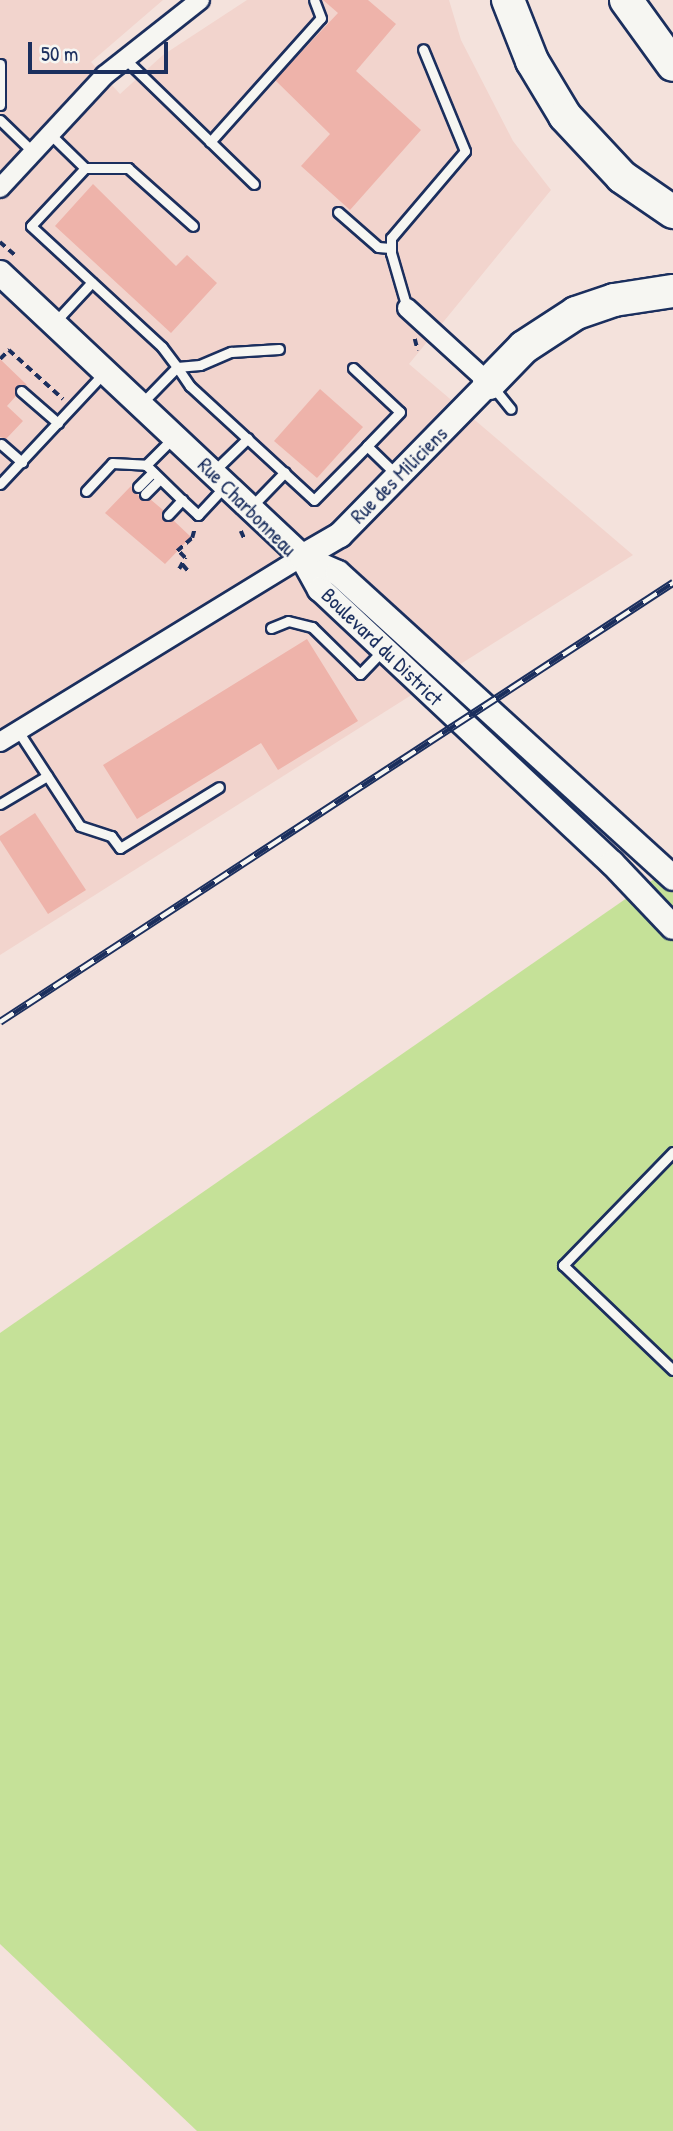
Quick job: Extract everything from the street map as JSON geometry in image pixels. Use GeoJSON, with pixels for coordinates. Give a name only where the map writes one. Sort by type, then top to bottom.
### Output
{"type":"FeatureCollection","features":[{"type":"Feature","properties":{"kind":"highway"},"geometry":{"type":"LineString","coordinates":[[508,0],[531,61],[570,123],[616,172],[673,212]]}},
{"type":"Feature","properties":{"kind":"highway"},"geometry":{"type":"LineString","coordinates":[[626,0],[673,65]]}},
{"type":"Feature","properties":{"kind":"highway"},"geometry":{"type":"LineString","coordinates":[[489,383],[524,346],[576,313],[614,300],[673,291]]}},
{"type":"Feature","properties":{"kind":"street"},"geometry":{"type":"LineString","coordinates":[[0,188],[124,58],[200,0]]}},
{"type":"Feature","properties":{"kind":"street","name":"Rue Charbonneau"},"geometry":{"type":"LineString","coordinates":[[0,273],[302,557],[0,742]]}},
{"type":"Feature","properties":{"kind":"street"},"geometry":{"type":"LineString","coordinates":[[407,308],[489,383]]}},
{"type":"Feature","properties":{"kind":"street","name":"Rue des Miliciens"},"geometry":{"type":"LineString","coordinates":[[302,557],[334,540],[489,383]]}},
{"type":"Feature","properties":{"kind":"street","name":"Boulevard du District"},"geometry":{"type":"LineString","coordinates":[[302,557],[316,584],[612,863],[673,927]]}},
{"type":"Feature","properties":{"kind":"street","name":"Boulevard du District"},"geometry":{"type":"LineString","coordinates":[[302,557],[338,573],[673,878]]}},
{"type":"Feature","properties":{"kind":"lane"},"geometry":{"type":"LineString","coordinates":[[210,142],[321,18],[314,0]]}},
{"type":"Feature","properties":{"kind":"lane"},"geometry":{"type":"LineString","coordinates":[[407,308],[390,248],[391,238],[465,150],[423,49]]}},
{"type":"Feature","properties":{"kind":"lane"},"geometry":{"type":"LineString","coordinates":[[124,58],[254,184]]}},
{"type":"Feature","properties":{"kind":"lane"},"geometry":{"type":"LineString","coordinates":[[0,64],[0,105]]}},
{"type":"Feature","properties":{"kind":"lane"},"geometry":{"type":"LineString","coordinates":[[0,120],[33,152]]}},
{"type":"Feature","properties":{"kind":"lane"},"geometry":{"type":"LineString","coordinates":[[50,134],[85,168],[128,168],[193,226]]}},
{"type":"Feature","properties":{"kind":"lane"},"geometry":{"type":"LineString","coordinates":[[85,168],[31,226],[162,346],[190,386],[314,500],[400,412],[353,368]]}},
{"type":"Feature","properties":{"kind":"lane"},"geometry":{"type":"LineString","coordinates":[[338,212],[378,247],[390,248]]}},
{"type":"Feature","properties":{"kind":"lane"},"geometry":{"type":"LineString","coordinates":[[54,323],[92,282]]}},
{"type":"Feature","properties":{"kind":"lane"},"geometry":{"type":"LineString","coordinates":[[140,404],[177,367],[200,365],[231,352],[279,349]]}},
{"type":"Feature","properties":{"kind":"lane"},"geometry":{"type":"LineString","coordinates":[[0,484],[106,372]]}},
{"type":"Feature","properties":{"kind":"lane"},"geometry":{"type":"LineString","coordinates":[[489,383],[511,409]]}},
{"type":"Feature","properties":{"kind":"lane"},"geometry":{"type":"LineString","coordinates":[[21,391],[58,423]]}},
{"type":"Feature","properties":{"kind":"lane"},"geometry":{"type":"LineString","coordinates":[[160,479],[142,491],[149,468],[174,436]]}},
{"type":"Feature","properties":{"kind":"lane"},"geometry":{"type":"LineString","coordinates":[[86,491],[112,463],[149,468],[198,514],[248,438]]}},
{"type":"Feature","properties":{"kind":"lane"},"geometry":{"type":"LineString","coordinates":[[1,444],[22,461]]}},
{"type":"Feature","properties":{"kind":"lane"},"geometry":{"type":"LineString","coordinates":[[367,446],[399,477]]}},
{"type":"Feature","properties":{"kind":"lane"},"geometry":{"type":"LineString","coordinates":[[250,508],[285,472]]}},
{"type":"Feature","properties":{"kind":"lane"},"geometry":{"type":"LineString","coordinates":[[168,515],[183,500]]}},
{"type":"Feature","properties":{"kind":"lane"},"geometry":{"type":"LineString","coordinates":[[271,628],[288,621],[312,627],[360,674],[384,650]]}},
{"type":"Feature","properties":{"kind":"lane"},"geometry":{"type":"LineString","coordinates":[[18,731],[80,826],[111,836],[120,848],[219,787]]}},
{"type":"Feature","properties":{"kind":"lane"},"geometry":{"type":"LineString","coordinates":[[0,804],[47,776]]}},
{"type":"Feature","properties":{"kind":"lane"},"geometry":{"type":"LineString","coordinates":[[673,1152],[563,1265],[673,1370]]}},
{"type":"Feature","properties":{"kind":"path"},"geometry":{"type":"LineString","coordinates":[[0,242],[6,247]]}},
{"type":"Feature","properties":{"kind":"path"},"geometry":{"type":"LineString","coordinates":[[0,359],[9,350],[72,408]]}},
{"type":"Feature","properties":{"kind":"path"},"geometry":{"type":"LineString","coordinates":[[189,572],[181,567],[185,558],[178,552],[191,538]]}},
{"type":"Feature","properties":{"kind":"shaded area"},"geometry":{"type":"Polygon","coordinates":[[[0,0],[163,0],[91,62],[120,94],[163,55],[247,0],[449,0],[461,40],[513,141],[551,190],[409,364],[633,555],[0,955],[0,0]]]}},
{"type":"Feature","properties":{"kind":"green space"},"geometry":{"type":"Polygon","coordinates":[[[673,866],[673,2131],[197,2131],[0,1944],[0,1333],[673,866]]]}},
{"type":"Feature","properties":{"kind":"building"},"geometry":{"type":"Polygon","coordinates":[[[323,0],[368,0],[396,24],[356,71],[421,130],[350,210],[301,166],[330,134],[275,80],[338,13],[323,0]]]}},
{"type":"Feature","properties":{"kind":"building"},"geometry":{"type":"Polygon","coordinates":[[[93,184],[176,266],[187,255],[217,283],[171,333],[55,226],[93,184]]]}},
{"type":"Feature","properties":{"kind":"building"},"geometry":{"type":"Polygon","coordinates":[[[0,359],[27,385],[16,386],[16,396],[7,406],[23,421],[6,439],[0,437],[0,359]]]}},
{"type":"Feature","properties":{"kind":"building"},"geometry":{"type":"Polygon","coordinates":[[[320,389],[363,427],[317,478],[274,441],[320,389]]]}},
{"type":"Feature","properties":{"kind":"building"},"geometry":{"type":"Polygon","coordinates":[[[131,486],[141,499],[150,499],[163,510],[164,521],[173,520],[191,537],[165,564],[105,513],[131,486]]]}},
{"type":"Feature","properties":{"kind":"building"},"geometry":{"type":"Polygon","coordinates":[[[307,639],[358,721],[278,770],[261,743],[137,819],[103,765],[307,639]]]}},
{"type":"Feature","properties":{"kind":"building"},"geometry":{"type":"Polygon","coordinates":[[[35,813],[86,890],[48,914],[0,840],[0,836],[35,813]]]}},
{"type":"Feature","properties":{"kind":"railway"},"geometry":{"type":"LineString","coordinates":[[0,1022],[673,583]]}}]}
